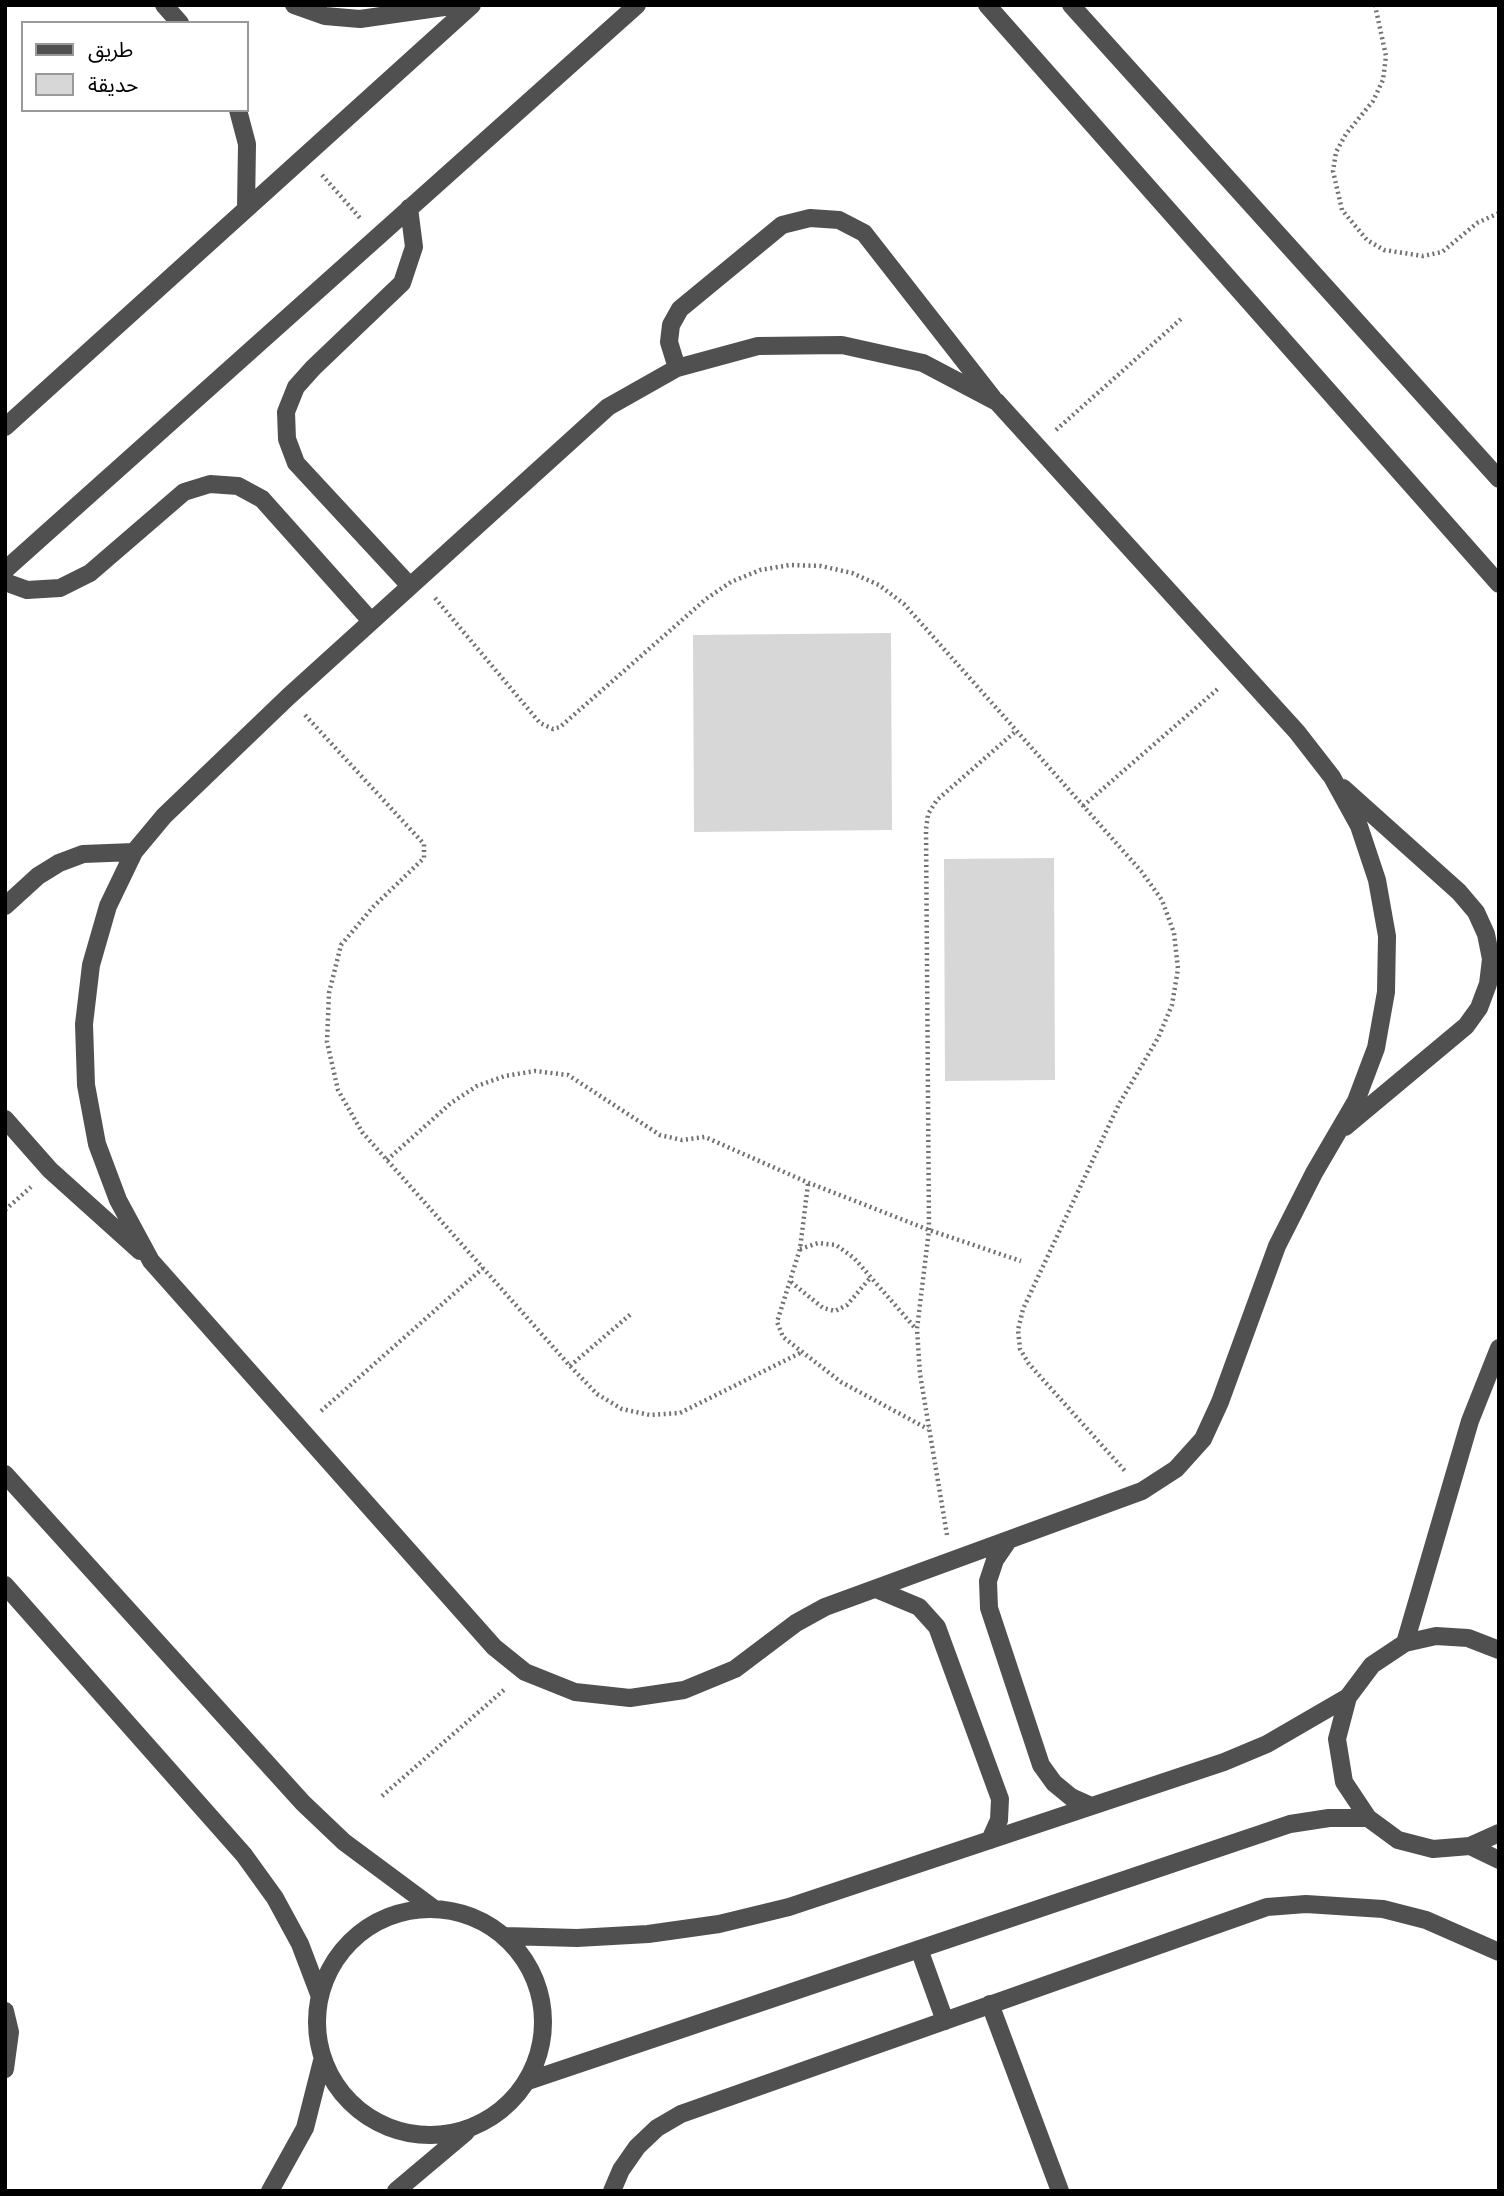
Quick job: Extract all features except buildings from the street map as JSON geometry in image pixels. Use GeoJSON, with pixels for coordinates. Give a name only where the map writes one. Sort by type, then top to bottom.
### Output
{"type":"FeatureCollection","features":[{"type":"Feature","properties":{"kind":"street"},"geometry":{"type":"LineString","coordinates":[[164,5],[178,21]]}},
{"type":"Feature","properties":{"kind":"street"},"geometry":{"type":"LineString","coordinates":[[294,5],[326,16],[360,19],[458,5]]}},
{"type":"Feature","properties":{"kind":"street"},"geometry":{"type":"LineString","coordinates":[[5,427],[472,5]]}},
{"type":"Feature","properties":{"kind":"street"},"geometry":{"type":"LineString","coordinates":[[987,5],[1499,584]]}},
{"type":"Feature","properties":{"kind":"street"},"geometry":{"type":"LineString","coordinates":[[1071,5],[1499,479]]}},
{"type":"Feature","properties":{"kind":"street"},"geometry":{"type":"LineString","coordinates":[[5,570],[377,237],[625,9]]}},
{"type":"Feature","properties":{"kind":"street"},"geometry":{"type":"LineString","coordinates":[[239,112],[247,144],[246,208]]}},
{"type":"Feature","properties":{"kind":"street"},"geometry":{"type":"LineString","coordinates":[[409,208],[414,247],[402,284],[313,368],[296,387],[286,412],[287,439],[296,463],[414,582]]}},
{"type":"Feature","properties":{"kind":"street"},"geometry":{"type":"LineString","coordinates":[[677,368],[669,342],[671,325],[680,309],[692,296],[782,225],[810,218],[839,220],[864,233],[997,402],[1240,670],[1332,777],[1459,892],[1481,923],[1491,959],[1488,984],[1479,1008],[1466,1026],[1335,1136]]}},
{"type":"Feature","properties":{"kind":"street"},"geometry":{"type":"LineString","coordinates":[[151,1261],[118,1200],[97,1144],[85,1073],[83,1024],[91,965],[108,906],[134,852],[164,816],[288,697],[608,407],[677,368],[758,346],[842,345],[923,363],[997,402]]}},
{"type":"Feature","properties":{"kind":"street"},"geometry":{"type":"LineString","coordinates":[[5,582],[27,590],[60,588],[90,573],[184,492],[210,484],[238,486],[262,499],[371,621]]}},
{"type":"Feature","properties":{"kind":"street"},"geometry":{"type":"LineString","coordinates":[[5,1119],[50,1170],[151,1261],[494,1647],[525,1672],[575,1692],[630,1698],[684,1690],[735,1668],[796,1623],[825,1607],[1142,1490],[1176,1469],[1203,1438],[1220,1402],[1276,1247],[1356,1101],[1376,1048],[1386,992],[1387,936],[1377,880],[1359,826],[1332,777]]}},
{"type":"Feature","properties":{"kind":"street"},"geometry":{"type":"LineString","coordinates":[[5,906],[38,876],[60,863],[83,854],[134,852]]}},
{"type":"Feature","properties":{"kind":"street"},"geometry":{"type":"LineString","coordinates":[[1405,1643],[1470,1421],[1499,1348]]}},
{"type":"Feature","properties":{"kind":"street"},"geometry":{"type":"LineString","coordinates":[[5,1474],[303,1803],[365,1859],[433,1908]]}},
{"type":"Feature","properties":{"kind":"street"},"geometry":{"type":"LineString","coordinates":[[1008,1541],[995,1560],[988,1581],[989,1608],[1041,1765],[1054,1783],[1071,1797],[1091,1806]]}},
{"type":"Feature","properties":{"kind":"street"},"geometry":{"type":"LineString","coordinates":[[5,1585],[244,1855],[275,1898],[300,1944],[319,1994]]}},
{"type":"Feature","properties":{"kind":"street"},"geometry":{"type":"LineString","coordinates":[[876,1589],[919,1607],[937,1627],[1000,1799],[999,1820],[990,1840]]}},
{"type":"Feature","properties":{"kind":"street"},"geometry":{"type":"LineString","coordinates":[[505,1936],[577,1938],[648,1934],[719,1924],[789,1907],[1224,1762],[1267,1744],[1348,1697],[1372,1665],[1405,1643],[1436,1636],[1468,1638],[1499,1650]]}},
{"type":"Feature","properties":{"kind":"street"},"geometry":{"type":"LineString","coordinates":[[1348,1697],[1338,1739],[1345,1782],[1368,1818],[1398,1840],[1433,1849],[1470,1846],[1499,1833]]}},
{"type":"Feature","properties":{"kind":"street"},"geometry":{"type":"LineString","coordinates":[[528,2081],[1290,1824],[1329,1818],[1368,1818]]}},
{"type":"Feature","properties":{"kind":"street"},"geometry":{"type":"LineString","coordinates":[[1470,1846],[1499,1860]]}},
{"type":"Feature","properties":{"kind":"street"},"geometry":{"type":"LineString","coordinates":[[612,2191],[621,2169],[637,2147],[657,2128],[681,2113],[1267,1907],[1319,1904],[1383,1909],[1426,1920],[1499,1952]]}},
{"type":"Feature","properties":{"kind":"street"},"geometry":{"type":"LineString","coordinates":[[396,2191],[468,2130],[502,2110],[528,2081],[542,2044],[543,2004],[530,1966],[505,1936],[471,1916],[433,1908],[396,1913],[361,1931],[335,1959],[319,1994],[316,2028],[322,2060],[338,2092],[365,2117],[397,2132],[433,2137],[468,2130]]}},
{"type":"Feature","properties":{"kind":"street"},"geometry":{"type":"LineString","coordinates":[[919,1950],[945,2021]]}},
{"type":"Feature","properties":{"kind":"street"},"geometry":{"type":"LineString","coordinates":[[990,2004],[1060,2191]]}},
{"type":"Feature","properties":{"kind":"street"},"geometry":{"type":"LineString","coordinates":[[5,2011],[10,2032],[5,2069]]}},
{"type":"Feature","properties":{"kind":"street"},"geometry":{"type":"LineString","coordinates":[[270,2191],[305,2128],[322,2060]]}},
{"type":"Feature","properties":{"kind":"path"},"geometry":{"type":"LineString","coordinates":[[1375,5],[1386,56],[1383,79],[1373,101],[1346,134],[1336,152],[1333,171],[1342,210],[1353,226],[1384,250],[1423,256],[1442,252],[1478,223],[1499,213]]}},
{"type":"Feature","properties":{"kind":"path"},"geometry":{"type":"LineString","coordinates":[[305,156],[377,237]]}},
{"type":"Feature","properties":{"kind":"path"},"geometry":{"type":"LineString","coordinates":[[1039,446],[1181,319]]}},
{"type":"Feature","properties":{"kind":"path"},"geometry":{"type":"LineString","coordinates":[[414,582],[540,723],[553,729],[560,727],[706,599],[731,582],[760,570],[790,565],[821,566],[852,572],[880,586],[904,604],[1083,806],[1162,900],[1174,933],[1178,969],[1172,1005],[1158,1038],[1119,1104],[1023,1309],[1018,1330],[1020,1349],[1030,1364],[1142,1490]]}},
{"type":"Feature","properties":{"kind":"path"},"geometry":{"type":"LineString","coordinates":[[1083,806],[1240,670]]}},
{"type":"Feature","properties":{"kind":"path"},"geometry":{"type":"LineString","coordinates":[[288,697],[424,844],[424,858],[373,907],[341,945],[329,993],[327,1042],[338,1090],[362,1132],[570,1366],[597,1394],[622,1409],[650,1415],[680,1413],[800,1353]]}},
{"type":"Feature","properties":{"kind":"path"},"geometry":{"type":"LineString","coordinates":[[952,1562],[929,1429],[917,1329],[929,1230],[928,814],[937,800],[1016,731]]}},
{"type":"Feature","properties":{"kind":"path"},"geometry":{"type":"LineString","coordinates":[[387,1160],[451,1102],[477,1086],[505,1076],[535,1072],[568,1075],[660,1135],[682,1140],[705,1137],[808,1183],[929,1230],[1021,1261]]}},
{"type":"Feature","properties":{"kind":"path"},"geometry":{"type":"LineString","coordinates":[[808,1183],[800,1249],[777,1322],[783,1337],[800,1353],[841,1382],[929,1429]]}},
{"type":"Feature","properties":{"kind":"path"},"geometry":{"type":"LineString","coordinates":[[800,1249],[818,1243],[836,1245],[872,1278],[917,1329]]}},
{"type":"Feature","properties":{"kind":"path"},"geometry":{"type":"LineString","coordinates":[[300,1429],[483,1268]]}},
{"type":"Feature","properties":{"kind":"path"},"geometry":{"type":"LineString","coordinates":[[791,1282],[823,1308],[835,1311],[847,1305],[872,1278]]}},
{"type":"Feature","properties":{"kind":"path"},"geometry":{"type":"LineString","coordinates":[[570,1366],[632,1313]]}},
{"type":"Feature","properties":{"kind":"path"},"geometry":{"type":"LineString","coordinates":[[382,1796],[525,1672]]}},
{"type":"Feature","properties":{"kind":"green space"},"geometry":{"type":"Polygon","coordinates":[[[891,633],[892,830],[694,832],[693,635],[891,633]]]}},
{"type":"Feature","properties":{"kind":"green space"},"geometry":{"type":"Polygon","coordinates":[[[1054,858],[1055,1080],[945,1081],[944,859],[1054,858]]]}}]}
